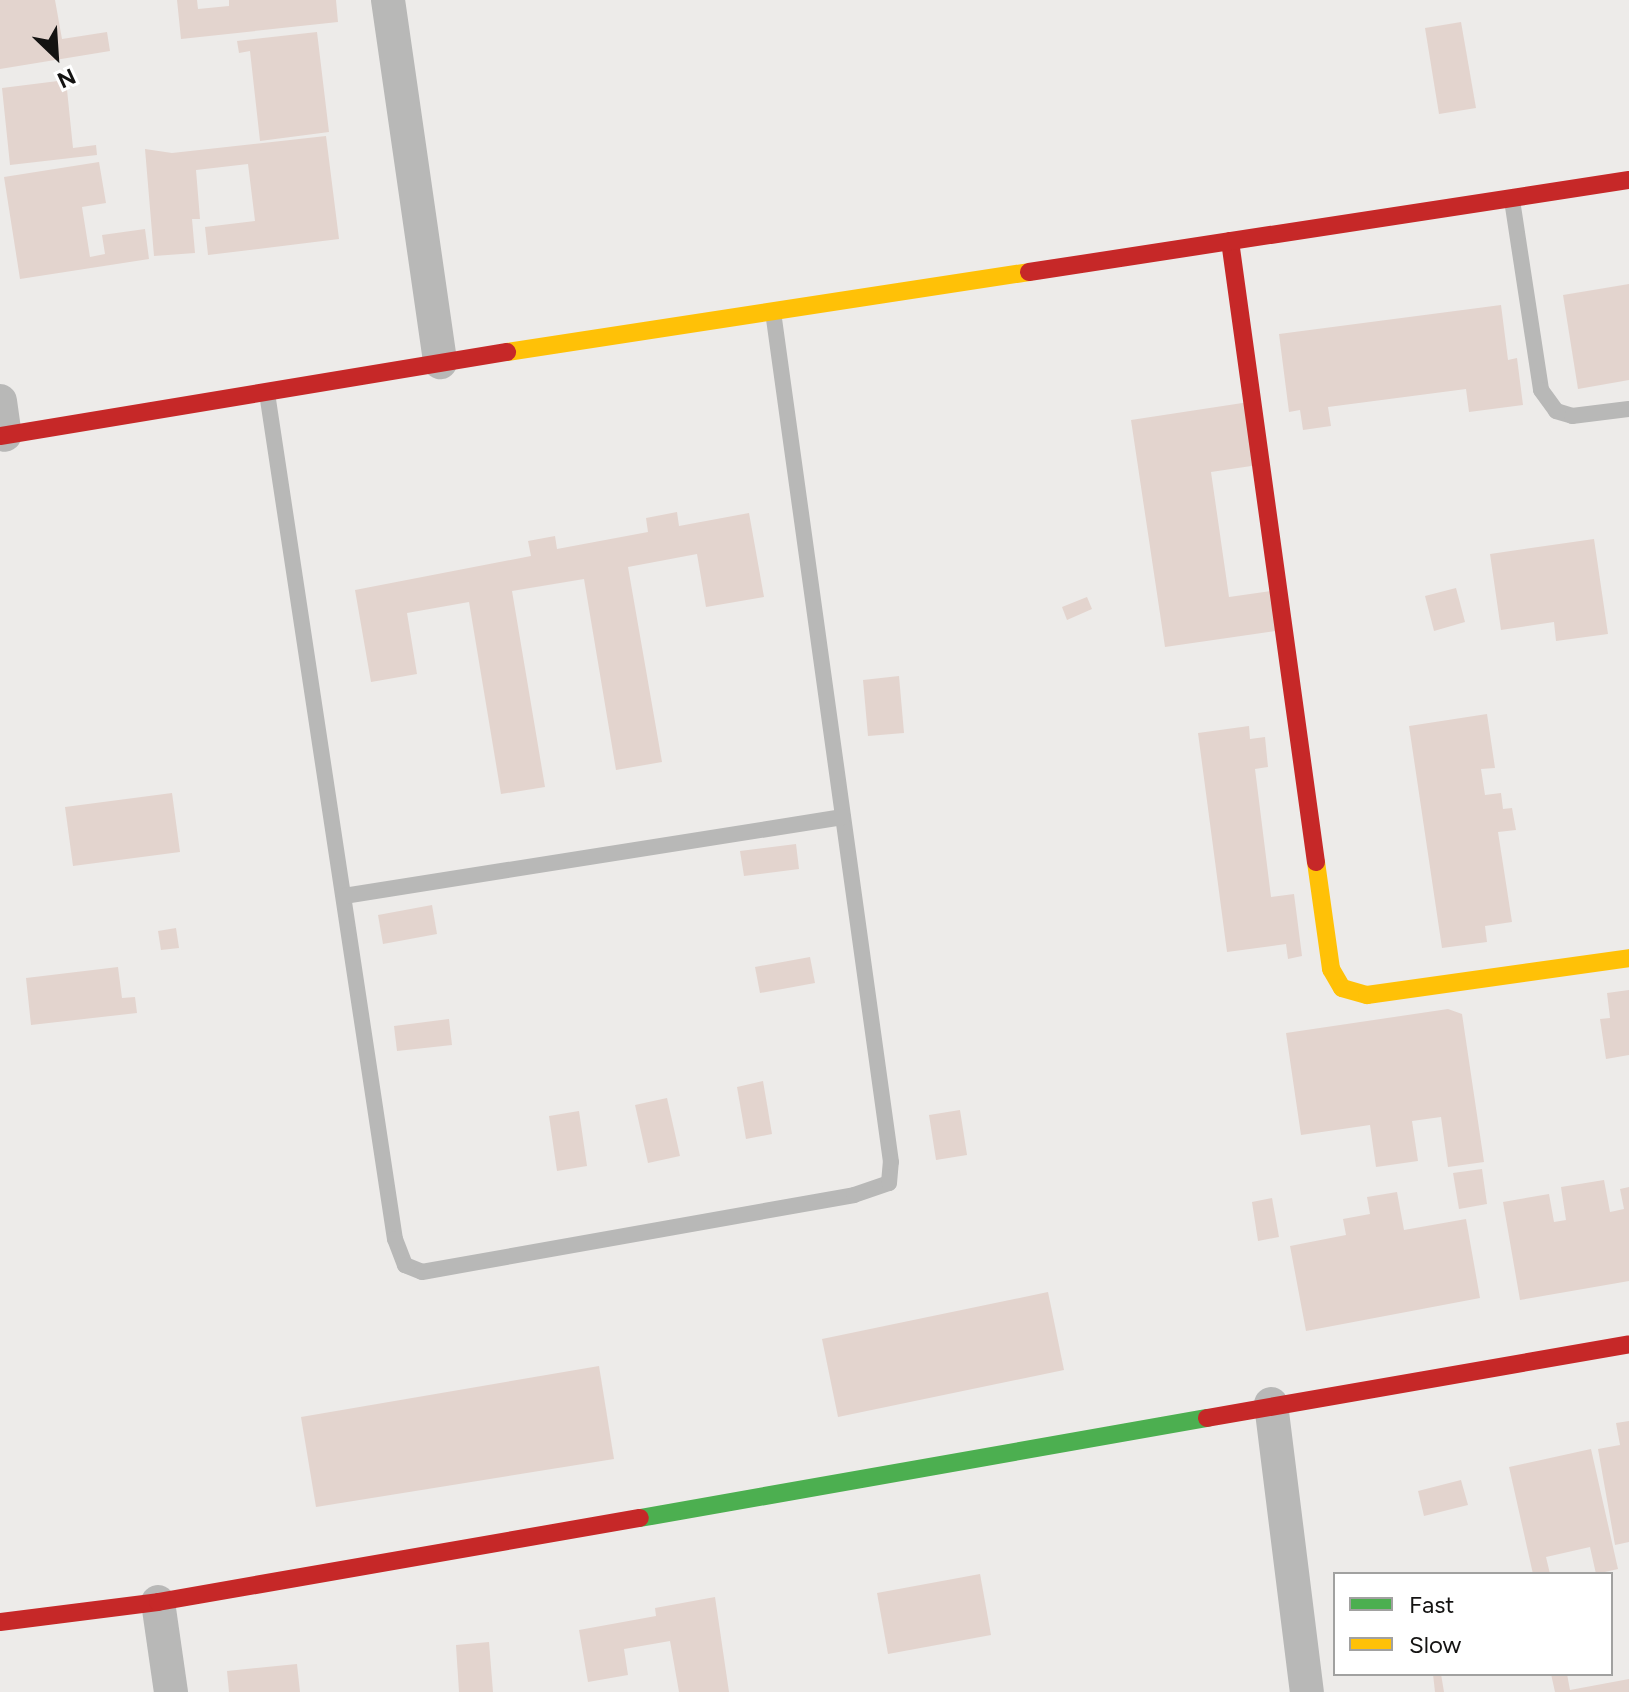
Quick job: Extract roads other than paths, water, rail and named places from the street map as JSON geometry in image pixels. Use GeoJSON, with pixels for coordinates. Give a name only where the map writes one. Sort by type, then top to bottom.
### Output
{"type":"FeatureCollection","features":[{"type":"Feature","properties":{"kind":"street"},"geometry":{"type":"LineString","coordinates":[[388,0],[440,362]]}},
{"type":"Feature","properties":{"kind":"street"},"geometry":{"type":"LineString","coordinates":[[0,401],[2,436],[440,362],[1629,180]]}},
{"type":"Feature","properties":{"kind":"street"},"geometry":{"type":"LineString","coordinates":[[1230,241],[1331,969],[1342,988],[1367,995],[1629,958]]}},
{"type":"Feature","properties":{"kind":"street"},"geometry":{"type":"LineString","coordinates":[[0,1622],[158,1602],[1271,1404],[1629,1344]]}},
{"type":"Feature","properties":{"kind":"street"},"geometry":{"type":"LineString","coordinates":[[1271,1404],[1307,1692]]}},
{"type":"Feature","properties":{"kind":"street"},"geometry":{"type":"LineString","coordinates":[[158,1602],[171,1692]]}},
{"type":"Feature","properties":{"kind":"lane"},"geometry":{"type":"LineString","coordinates":[[1512,198],[1541,390],[1556,411],[1572,416],[1629,409]]}},
{"type":"Feature","properties":{"kind":"lane"},"geometry":{"type":"LineString","coordinates":[[267,391],[395,1239],[405,1265],[422,1272],[854,1195],[889,1183],[891,1162],[773,311]]}},
{"type":"Feature","properties":{"kind":"lane"},"geometry":{"type":"LineString","coordinates":[[344,896],[843,817]]}}]}
